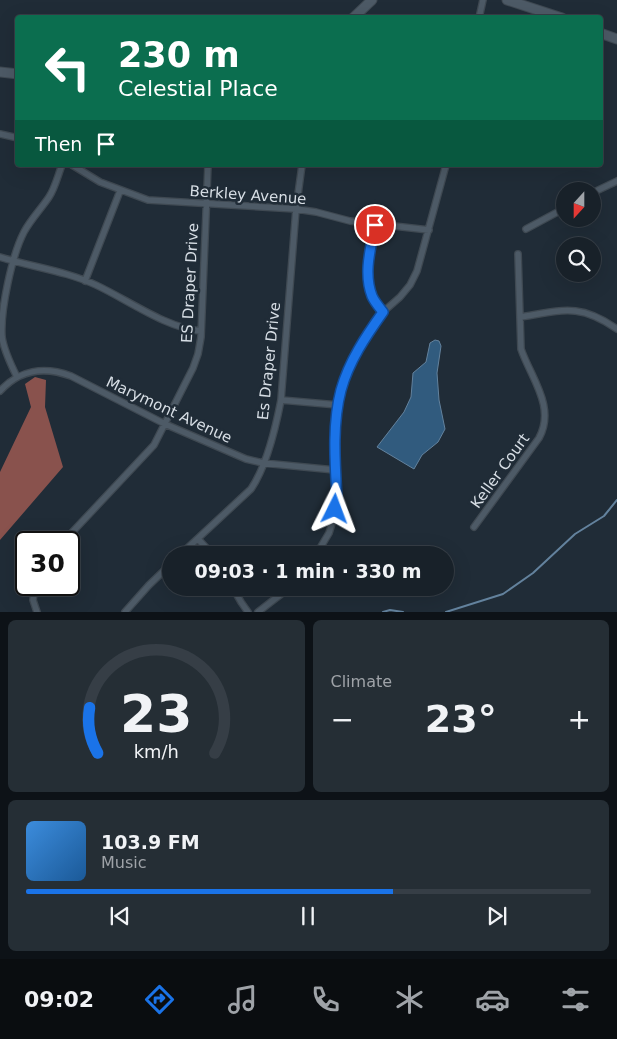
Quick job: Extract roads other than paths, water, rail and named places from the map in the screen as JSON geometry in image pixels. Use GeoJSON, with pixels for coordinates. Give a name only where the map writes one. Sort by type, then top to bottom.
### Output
{"type":"FeatureCollection","features":[{"type":"Feature","properties":{"kind":"street"},"geometry":{"type":"LineString","coordinates":[[356,15],[372,0]]}},
{"type":"Feature","properties":{"kind":"street"},"geometry":{"type":"LineString","coordinates":[[480,15],[483,0]]}},
{"type":"Feature","properties":{"kind":"street"},"geometry":{"type":"LineString","coordinates":[[507,0],[553,15]]}},
{"type":"Feature","properties":{"kind":"street"},"geometry":{"type":"LineString","coordinates":[[603,34],[617,39]]}},
{"type":"Feature","properties":{"kind":"street"},"geometry":{"type":"LineString","coordinates":[[0,72],[15,74]]}},
{"type":"Feature","properties":{"kind":"street"},"geometry":{"type":"LineString","coordinates":[[0,134],[15,137]]}},
{"type":"Feature","properties":{"kind":"street"},"geometry":{"type":"LineString","coordinates":[[17,377],[2,338],[4,300],[14,261],[24,233],[50,196],[61,167]]}},
{"type":"Feature","properties":{"kind":"street","name":"Berkley Avenue"},"geometry":{"type":"LineString","coordinates":[[75,167],[100,182],[148,200],[296,209],[375,225],[429,230]]}},
{"type":"Feature","properties":{"kind":"street","name":"ES Draper Drive"},"geometry":{"type":"LineString","coordinates":[[73,531],[154,445],[193,368],[198,354],[201,330],[208,167]]}},
{"type":"Feature","properties":{"kind":"street","name":"Es Draper Drive"},"geometry":{"type":"LineString","coordinates":[[190,546],[251,489],[257,480],[276,424],[281,400],[296,209],[302,167]]}},
{"type":"Feature","properties":{"kind":"street"},"geometry":{"type":"LineString","coordinates":[[322,546],[330,533],[337,498],[335,470],[338,405],[346,376],[355,355],[383,312],[410,285],[417,271],[445,167]]}},
{"type":"Feature","properties":{"kind":"street"},"geometry":{"type":"LineString","coordinates":[[601,189],[617,181]]}},
{"type":"Feature","properties":{"kind":"street"},"geometry":{"type":"LineString","coordinates":[[85,281],[120,191]]}},
{"type":"Feature","properties":{"kind":"street"},"geometry":{"type":"LineString","coordinates":[[526,229],[556,213]]}},
{"type":"Feature","properties":{"kind":"street"},"geometry":{"type":"LineString","coordinates":[[375,225],[368,269],[368,282],[372,297],[383,312]]}},
{"type":"Feature","properties":{"kind":"street","name":"Keller Court"},"geometry":{"type":"LineString","coordinates":[[474,526],[524,461],[542,433],[546,414],[543,399],[522,349],[518,254]]}},
{"type":"Feature","properties":{"kind":"street"},"geometry":{"type":"LineString","coordinates":[[0,257],[59,272],[85,281],[134,306],[180,326],[201,330]]}},
{"type":"Feature","properties":{"kind":"street"},"geometry":{"type":"LineString","coordinates":[[521,317],[567,310],[586,312],[602,319],[617,329]]}},
{"type":"Feature","properties":{"kind":"street","name":"Marymont Avenue"},"geometry":{"type":"LineString","coordinates":[[0,391],[17,377],[30,372],[44,370],[62,373],[165,424],[238,456],[263,463],[335,470]]}},
{"type":"Feature","properties":{"kind":"street"},"geometry":{"type":"LineString","coordinates":[[281,400],[338,405]]}},
{"type":"Feature","properties":{"kind":"street"},"geometry":{"type":"LineString","coordinates":[[198,538],[205,546]]}},
{"type":"Feature","properties":{"kind":"street"},"geometry":{"type":"LineString","coordinates":[[125,612],[162,573]]}},
{"type":"Feature","properties":{"kind":"street"},"geometry":{"type":"LineString","coordinates":[[34,596],[36,612]]}},
{"type":"Feature","properties":{"kind":"street"},"geometry":{"type":"LineString","coordinates":[[238,596],[248,612]]}},
{"type":"Feature","properties":{"kind":"street"},"geometry":{"type":"LineString","coordinates":[[258,612],[279,596]]}},
{"type":"Feature","properties":{"kind":"water"},"geometry":{"type":"Polygon","coordinates":[[[435,340],[439,341],[441,346],[437,373],[439,400],[445,429],[438,442],[422,455],[414,469],[377,447],[404,412],[411,397],[413,373],[426,362],[430,343],[435,340]]]}},
{"type":"Feature","properties":{"kind":"waterway"},"geometry":{"type":"LineString","coordinates":[[446,612],[503,594],[533,573],[575,534],[604,516],[617,500]]}},
{"type":"Feature","properties":{"kind":"waterway"},"geometry":{"type":"LineString","coordinates":[[383,612],[390,610],[403,612]]}}]}
